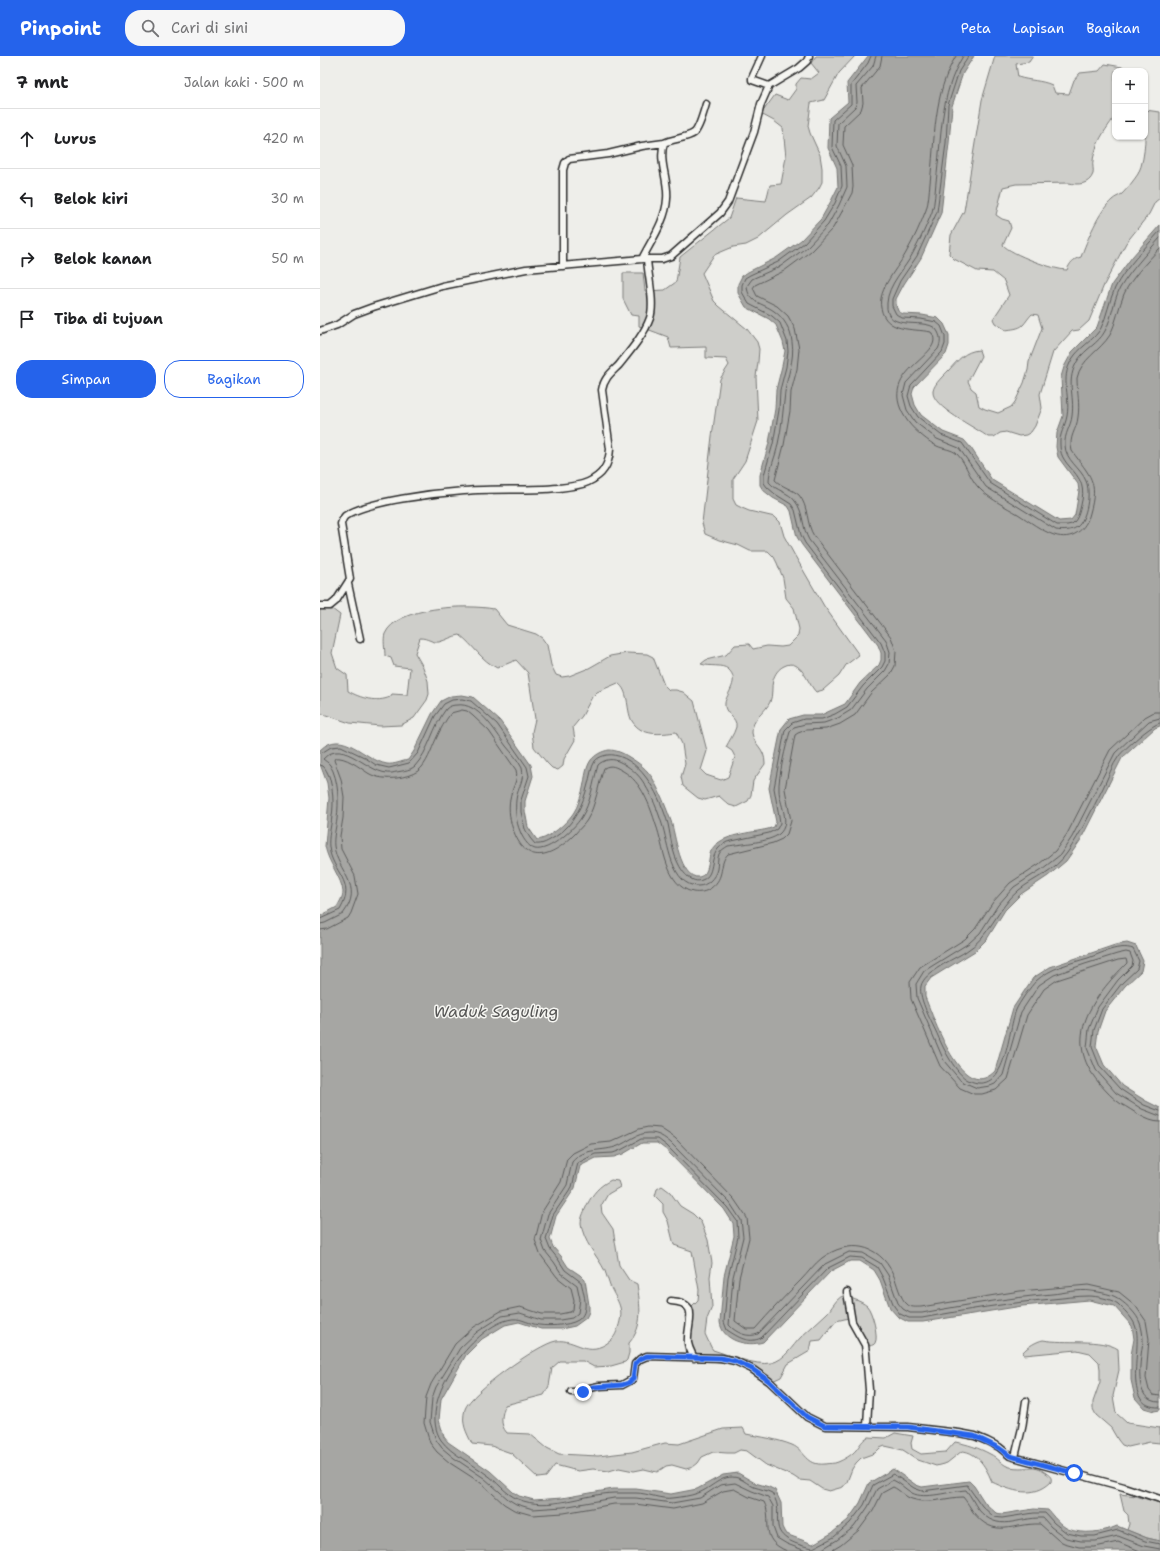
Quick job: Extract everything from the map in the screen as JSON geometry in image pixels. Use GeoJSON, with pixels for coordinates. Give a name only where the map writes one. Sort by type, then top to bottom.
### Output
{"type":"FeatureCollection","features":[{"type":"Feature","properties":{"kind":"street"},"geometry":{"type":"LineString","coordinates":[[762,56],[752,80],[769,86]]}},
{"type":"Feature","properties":{"kind":"street"},"geometry":{"type":"LineString","coordinates":[[320,330],[337,325],[354,314],[373,306],[442,286],[526,269],[644,259],[662,259],[671,256],[720,213],[728,202],[754,132],[761,104],[769,86],[799,68],[807,61],[809,56]]}},
{"type":"Feature","properties":{"kind":"street"},"geometry":{"type":"LineString","coordinates":[[564,266],[563,170],[565,163],[569,159],[608,154],[642,146],[664,143],[671,139],[694,133],[697,129],[706,104]]}},
{"type":"Feature","properties":{"kind":"street"},"geometry":{"type":"LineString","coordinates":[[320,606],[330,606],[336,601],[348,584],[350,575],[341,524],[345,517],[362,508],[422,496],[464,491],[523,490],[572,486],[587,482],[602,473],[607,467],[610,457],[610,449],[602,390],[603,382],[631,349],[650,318],[652,308],[644,259],[666,208],[667,189],[662,160],[662,149],[664,143]]}},
{"type":"Feature","properties":{"kind":"street"},"geometry":{"type":"LineString","coordinates":[[348,584],[360,639]]}},
{"type":"Feature","properties":{"kind":"street"},"geometry":{"type":"LineString","coordinates":[[847,1292],[852,1322],[864,1345],[866,1353],[869,1390],[867,1426]]}},
{"type":"Feature","properties":{"kind":"street"},"geometry":{"type":"LineString","coordinates":[[671,1301],[680,1301],[689,1307],[688,1342],[694,1358]]}},
{"type":"Feature","properties":{"kind":"street"},"geometry":{"type":"LineString","coordinates":[[571,1392],[583,1392],[593,1387],[622,1385],[628,1383],[633,1379],[635,1364],[642,1357],[675,1356],[721,1358],[735,1361],[752,1369],[769,1381],[807,1417],[825,1426],[908,1427],[974,1436],[999,1448],[1010,1456],[1124,1487],[1160,1499]]}},
{"type":"Feature","properties":{"kind":"street"},"geometry":{"type":"LineString","coordinates":[[1015,1457],[1022,1428],[1026,1401]]}},
{"type":"Feature","properties":{"kind":"shaded area"},"geometry":{"type":"Polygon","coordinates":[[[816,56],[855,56],[839,73],[824,100],[811,103],[808,126],[820,155],[822,182],[819,188],[811,198],[787,215],[758,239],[746,245],[733,247],[714,255],[702,273],[714,301],[747,329],[757,342],[759,349],[756,377],[758,421],[745,461],[733,479],[733,499],[736,505],[742,508],[775,517],[780,522],[784,536],[824,606],[859,655],[846,665],[839,676],[823,690],[816,692],[803,672],[795,665],[790,664],[784,666],[777,672],[773,680],[770,702],[756,720],[752,728],[753,737],[765,758],[765,764],[753,781],[751,795],[748,801],[736,807],[729,805],[719,796],[705,800],[698,798],[683,786],[681,777],[685,764],[682,744],[676,732],[658,734],[646,732],[636,726],[630,716],[624,690],[618,683],[597,692],[592,697],[582,716],[573,727],[575,740],[564,759],[563,766],[558,770],[552,768],[534,747],[532,732],[535,719],[528,673],[516,660],[497,668],[491,665],[460,635],[439,642],[420,638],[415,653],[423,667],[428,681],[429,694],[427,700],[414,718],[401,725],[380,726],[350,723],[320,712],[320,604],[324,603],[340,615],[332,653],[337,668],[347,675],[348,691],[363,698],[374,700],[385,699],[390,697],[392,694],[407,695],[410,668],[394,666],[391,658],[385,656],[384,636],[392,625],[403,618],[418,612],[451,607],[482,607],[494,609],[507,625],[536,634],[542,638],[547,645],[551,665],[556,675],[562,677],[569,676],[589,668],[610,656],[627,653],[647,654],[653,657],[664,685],[669,690],[683,692],[694,701],[707,751],[701,770],[706,775],[721,780],[728,777],[735,757],[732,751],[726,747],[736,727],[735,721],[725,707],[726,699],[732,687],[732,673],[725,667],[701,664],[706,660],[726,655],[735,645],[749,644],[753,649],[767,646],[788,646],[798,636],[799,629],[794,608],[786,598],[783,578],[774,557],[768,551],[750,551],[738,545],[719,540],[705,534],[702,523],[720,379],[729,365],[726,359],[706,358],[706,347],[671,348],[668,337],[639,326],[639,316],[631,315],[623,299],[623,273],[643,273],[645,291],[665,290],[676,282],[680,257],[729,218],[736,198],[766,201],[770,185],[781,184],[786,157],[783,128],[761,114],[775,95],[788,100],[796,89],[796,84],[801,78],[811,79],[819,73],[811,63],[816,56]]]}},
{"type":"Feature","properties":{"kind":"shaded area"},"geometry":{"type":"Polygon","coordinates":[[[995,56],[1033,56],[1029,62],[1016,64],[1018,77],[1052,85],[1055,93],[1069,94],[1074,80],[1080,73],[1099,71],[1105,64],[1123,68],[1112,68],[1112,121],[1097,145],[1093,160],[1093,174],[1089,180],[1079,184],[1016,184],[1003,187],[996,215],[1009,221],[1011,228],[1003,245],[1023,257],[1067,270],[1072,262],[1081,257],[1098,218],[1107,205],[1114,198],[1124,192],[1138,174],[1143,159],[1145,140],[1148,140],[1148,110],[1160,112],[1160,198],[1155,202],[1149,214],[1126,243],[1104,285],[1089,321],[1079,330],[1072,331],[1053,352],[1040,394],[1042,408],[1035,426],[1031,432],[1026,435],[1019,436],[1006,432],[1000,433],[994,437],[988,437],[956,417],[939,404],[934,397],[933,391],[935,385],[959,360],[970,352],[979,350],[981,356],[968,381],[971,388],[976,392],[979,406],[998,413],[1011,407],[1024,383],[1029,362],[1042,328],[1038,315],[1032,314],[1023,325],[1017,328],[1006,330],[995,323],[993,319],[1009,295],[1004,281],[993,272],[977,271],[954,259],[949,254],[951,235],[964,211],[982,100],[995,56]]]}},
{"type":"Feature","properties":{"kind":"shaded area"},"geometry":{"type":"Polygon","coordinates":[[[611,1180],[618,1181],[620,1187],[608,1194],[601,1206],[602,1213],[613,1229],[619,1265],[629,1280],[637,1284],[640,1307],[639,1322],[637,1330],[629,1343],[627,1360],[611,1366],[594,1367],[583,1361],[560,1361],[552,1368],[549,1386],[544,1395],[505,1405],[502,1423],[504,1430],[507,1433],[530,1434],[547,1448],[559,1454],[598,1456],[632,1452],[665,1443],[679,1444],[723,1429],[743,1428],[746,1434],[792,1445],[814,1463],[825,1464],[835,1463],[845,1459],[868,1437],[886,1438],[895,1433],[913,1436],[911,1443],[912,1449],[921,1454],[946,1452],[955,1442],[973,1446],[993,1455],[1007,1466],[1042,1470],[1050,1477],[1051,1482],[1037,1490],[1022,1492],[992,1482],[981,1462],[973,1454],[968,1452],[962,1451],[947,1463],[936,1466],[918,1460],[903,1450],[885,1446],[880,1448],[875,1453],[861,1458],[852,1469],[847,1482],[843,1487],[829,1491],[822,1489],[810,1481],[799,1480],[766,1465],[747,1451],[740,1450],[734,1453],[713,1452],[702,1457],[693,1467],[686,1469],[672,1465],[666,1466],[657,1472],[644,1469],[634,1471],[619,1468],[609,1471],[593,1469],[578,1471],[555,1465],[546,1477],[538,1478],[511,1453],[491,1446],[472,1444],[464,1423],[465,1409],[479,1392],[491,1381],[547,1344],[556,1341],[563,1341],[582,1347],[595,1348],[610,1341],[615,1335],[620,1321],[620,1306],[602,1265],[584,1236],[581,1223],[583,1214],[592,1197],[600,1187],[611,1180]]]}},
{"type":"Feature","properties":{"kind":"shaded area"},"geometry":{"type":"Polygon","coordinates":[[[662,1186],[670,1192],[680,1206],[693,1214],[701,1222],[708,1240],[712,1263],[710,1277],[712,1307],[707,1319],[705,1334],[713,1350],[742,1360],[757,1363],[765,1364],[776,1361],[784,1356],[801,1337],[828,1312],[838,1299],[843,1296],[862,1303],[869,1309],[876,1330],[875,1344],[870,1346],[862,1337],[853,1317],[836,1321],[821,1340],[812,1341],[810,1351],[788,1364],[781,1377],[766,1384],[736,1364],[687,1358],[684,1345],[687,1332],[685,1316],[688,1310],[698,1300],[699,1290],[692,1251],[674,1245],[668,1221],[663,1212],[663,1204],[655,1196],[657,1189],[662,1186]]]}},
{"type":"Feature","properties":{"kind":"shaded area"},"geometry":{"type":"Polygon","coordinates":[[[1043,1340],[1093,1342],[1118,1349],[1119,1370],[1113,1396],[1116,1413],[1127,1423],[1160,1428],[1160,1443],[1150,1442],[1128,1447],[1122,1445],[1111,1428],[1096,1415],[1093,1409],[1093,1402],[1100,1382],[1099,1362],[1090,1353],[1077,1350],[1024,1355],[1023,1352],[1027,1348],[1043,1340]]]}},
{"type":"Feature","properties":{"kind":"shaded area"},"geometry":{"type":"Polygon","coordinates":[[[1120,1494],[1136,1496],[1160,1503],[1160,1541],[1147,1538],[1127,1530],[1129,1524],[1128,1515],[1124,1511],[1120,1494]]]}},
{"type":"Feature","properties":{"kind":"water","name":"Waduk Saguling"},"geometry":{"type":"Polygon","coordinates":[[[868,56],[974,56],[963,73],[952,106],[941,213],[921,258],[896,299],[898,311],[903,314],[938,318],[944,324],[949,335],[949,345],[946,354],[914,387],[912,394],[915,405],[921,415],[943,432],[964,440],[992,480],[1059,521],[1071,520],[1075,515],[1079,491],[1078,484],[1058,457],[1056,447],[1057,433],[1063,416],[1061,377],[1064,367],[1072,352],[1097,327],[1112,284],[1132,257],[1160,225],[1160,726],[1155,728],[1122,758],[1080,841],[1066,861],[1048,876],[1021,894],[1005,910],[987,939],[975,951],[931,978],[925,986],[925,997],[942,1039],[951,1055],[961,1068],[971,1077],[983,1078],[995,1071],[1013,1008],[1033,978],[1050,967],[1115,945],[1127,943],[1136,946],[1143,961],[1141,971],[1125,986],[1105,1011],[1098,1031],[1096,1046],[1104,1065],[1122,1086],[1160,1108],[1160,1410],[1154,1411],[1144,1408],[1135,1398],[1131,1380],[1131,1355],[1134,1339],[1132,1326],[1114,1306],[1089,1300],[1022,1306],[923,1322],[908,1322],[898,1317],[890,1308],[880,1280],[874,1270],[860,1261],[850,1261],[831,1271],[763,1342],[750,1344],[730,1338],[725,1334],[720,1322],[724,1276],[734,1236],[733,1223],[724,1209],[665,1149],[657,1143],[642,1143],[623,1154],[614,1157],[596,1158],[580,1166],[575,1188],[556,1216],[550,1239],[553,1247],[568,1267],[585,1280],[589,1305],[589,1312],[586,1318],[575,1326],[561,1329],[541,1329],[519,1322],[505,1325],[482,1339],[466,1355],[441,1399],[439,1420],[444,1437],[448,1442],[490,1471],[513,1492],[519,1496],[534,1500],[562,1498],[613,1489],[636,1489],[671,1494],[697,1489],[723,1475],[738,1473],[755,1483],[775,1490],[781,1503],[782,1527],[785,1533],[813,1544],[832,1533],[848,1520],[860,1503],[869,1483],[893,1469],[916,1485],[922,1487],[969,1481],[985,1503],[996,1513],[1002,1514],[1034,1509],[1048,1510],[1059,1523],[1068,1529],[1080,1532],[1093,1532],[1106,1530],[1117,1526],[1147,1538],[1160,1541],[1160,1551],[320,1551],[320,916],[337,907],[342,898],[343,892],[340,881],[325,846],[329,798],[327,783],[320,764],[320,750],[329,744],[337,742],[345,743],[378,761],[387,764],[408,760],[432,714],[441,701],[451,696],[462,695],[473,697],[500,721],[531,765],[533,776],[525,801],[525,811],[528,827],[537,840],[547,837],[563,825],[571,816],[580,799],[589,763],[597,755],[609,750],[622,753],[642,766],[651,775],[671,821],[679,854],[687,871],[693,876],[703,876],[707,869],[710,852],[723,840],[737,835],[774,827],[776,822],[769,788],[781,729],[789,719],[803,715],[821,715],[845,704],[860,683],[879,665],[881,653],[878,645],[802,545],[797,537],[791,511],[788,506],[773,498],[763,490],[760,485],[760,475],[769,443],[775,409],[776,390],[785,351],[776,325],[769,319],[746,307],[738,293],[738,284],[742,276],[776,258],[801,240],[821,219],[838,187],[837,168],[828,148],[829,118],[848,102],[847,83],[868,56]]]}},
{"type":"Feature","properties":{"kind":"route"},"geometry":{"type":"LineString","coordinates":[[583,1392],[593,1387],[622,1385],[628,1383],[633,1379],[635,1364],[642,1357],[675,1356],[721,1358],[735,1361],[752,1369],[769,1381],[807,1417],[825,1426],[908,1427],[939,1432],[959,1433],[974,1436],[987,1441],[1010,1456],[1074,1473]]}}]}
